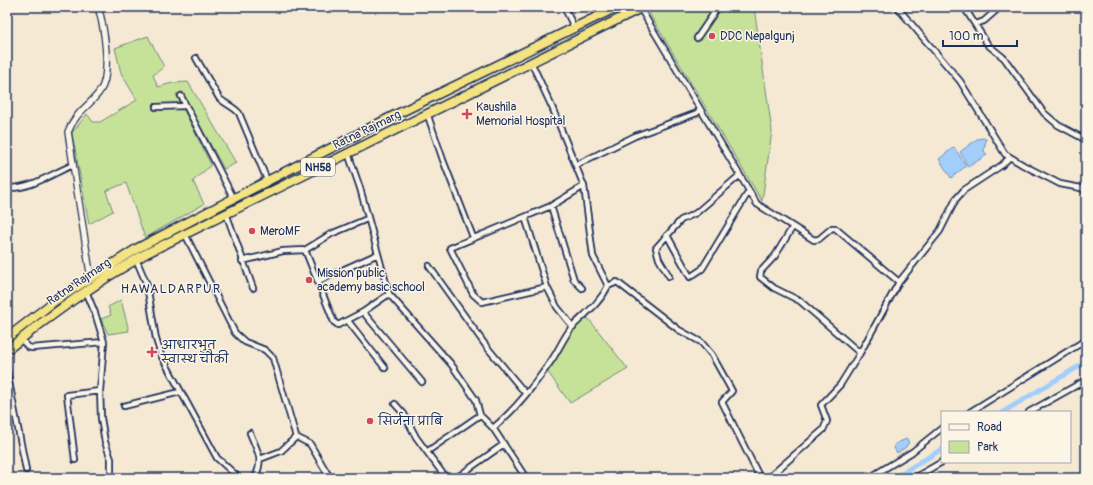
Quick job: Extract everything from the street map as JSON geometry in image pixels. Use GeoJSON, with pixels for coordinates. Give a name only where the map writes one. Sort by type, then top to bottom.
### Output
{"type":"FeatureCollection","features":[{"type":"Feature","properties":{"kind":"highway","name":"Ratna Rajmarg"},"geometry":{"type":"LineString","coordinates":[[7,338],[56,300],[91,276],[138,248],[233,197],[396,115],[575,29],[617,7]]}},
{"type":"Feature","properties":{"kind":"highway","name":"Ratna Rajmarg"},"geometry":{"type":"LineString","coordinates":[[7,350],[21,338],[89,289],[136,259],[348,152],[641,8]]}},
{"type":"Feature","properties":{"kind":"street"},"geometry":{"type":"LineString","coordinates":[[98,7],[106,37],[105,82],[100,92],[78,113],[69,127],[68,132],[91,276],[89,289],[104,342],[100,391],[101,418],[105,442],[111,459],[111,478]]}},
{"type":"Feature","properties":{"kind":"street"},"geometry":{"type":"LineString","coordinates":[[564,7],[575,29]]}},
{"type":"Feature","properties":{"kind":"street"},"geometry":{"type":"LineString","coordinates":[[697,38],[718,7]]}},
{"type":"Feature","properties":{"kind":"street"},"geometry":{"type":"LineString","coordinates":[[897,7],[928,45],[955,74],[1005,154],[1060,184],[1081,188],[1086,192]]}},
{"type":"Feature","properties":{"kind":"street"},"geometry":{"type":"LineString","coordinates":[[964,7],[988,45],[1004,58],[1044,113],[1058,125],[1086,140]]}},
{"type":"Feature","properties":{"kind":"street"},"geometry":{"type":"LineString","coordinates":[[976,24],[984,21],[1000,7]]}},
{"type":"Feature","properties":{"kind":"street"},"geometry":{"type":"LineString","coordinates":[[641,8],[757,204],[792,228],[814,240],[819,239],[832,228],[835,228],[898,282]]}},
{"type":"Feature","properties":{"kind":"street"},"geometry":{"type":"LineString","coordinates":[[196,58],[219,98],[234,107],[239,113],[267,180]]}},
{"type":"Feature","properties":{"kind":"street"},"geometry":{"type":"LineString","coordinates":[[530,62],[552,107],[584,186],[592,233],[593,256],[608,286]]}},
{"type":"Feature","properties":{"kind":"street"},"geometry":{"type":"LineString","coordinates":[[180,96],[233,197]]}},
{"type":"Feature","properties":{"kind":"street"},"geometry":{"type":"LineString","coordinates":[[156,107],[184,106]]}},
{"type":"Feature","properties":{"kind":"street"},"geometry":{"type":"LineString","coordinates":[[576,165],[635,136],[696,113],[700,108]]}},
{"type":"Feature","properties":{"kind":"street"},"geometry":{"type":"LineString","coordinates":[[427,113],[443,160],[473,237]]}},
{"type":"Feature","properties":{"kind":"street"},"geometry":{"type":"LineString","coordinates":[[348,152],[360,188],[389,294],[451,364],[476,400],[480,415],[493,428],[526,478]]}},
{"type":"Feature","properties":{"kind":"street"},"geometry":{"type":"LineString","coordinates":[[768,478],[823,430],[827,421],[821,405],[840,385],[860,353],[898,282],[940,231],[956,199],[964,190],[1002,165],[1010,157]]}},
{"type":"Feature","properties":{"kind":"street"},"geometry":{"type":"LineString","coordinates":[[7,188],[19,189],[45,179],[73,165]]}},
{"type":"Feature","properties":{"kind":"street"},"geometry":{"type":"LineString","coordinates":[[670,276],[659,259],[656,248],[681,220],[696,213],[740,175]]}},
{"type":"Feature","properties":{"kind":"street"},"geometry":{"type":"LineString","coordinates":[[547,287],[482,302],[473,294],[450,248],[473,237],[551,206],[584,186]]}},
{"type":"Feature","properties":{"kind":"street"},"geometry":{"type":"LineString","coordinates":[[667,235],[690,277],[702,269],[749,191]]}},
{"type":"Feature","properties":{"kind":"street"},"geometry":{"type":"LineString","coordinates":[[551,206],[574,280],[582,288]]}},
{"type":"Feature","properties":{"kind":"street"},"geometry":{"type":"LineString","coordinates":[[226,213],[252,288]]}},
{"type":"Feature","properties":{"kind":"street"},"geometry":{"type":"LineString","coordinates":[[525,217],[547,287],[557,307],[573,327]]}},
{"type":"Feature","properties":{"kind":"street"},"geometry":{"type":"LineString","coordinates":[[242,261],[283,251],[305,250],[331,234],[368,219]]}},
{"type":"Feature","properties":{"kind":"street"},"geometry":{"type":"LineString","coordinates":[[792,228],[775,256],[761,272],[760,276],[774,288],[800,301],[860,353]]}},
{"type":"Feature","properties":{"kind":"street"},"geometry":{"type":"LineString","coordinates":[[185,234],[235,333],[245,342],[265,350],[273,358],[296,437],[310,444],[327,477]]}},
{"type":"Feature","properties":{"kind":"street"},"geometry":{"type":"LineString","coordinates":[[305,250],[334,322],[338,326],[363,312],[389,294]]}},
{"type":"Feature","properties":{"kind":"street"},"geometry":{"type":"LineString","coordinates":[[318,282],[378,254]]}},
{"type":"Feature","properties":{"kind":"street"},"geometry":{"type":"LineString","coordinates":[[136,259],[147,285],[156,339],[161,355],[217,458],[239,478]]}},
{"type":"Feature","properties":{"kind":"street"},"geometry":{"type":"LineString","coordinates":[[429,266],[486,346],[526,394]]}},
{"type":"Feature","properties":{"kind":"street"},"geometry":{"type":"LineString","coordinates":[[493,428],[508,416],[526,394],[550,363],[573,327],[600,299],[608,286],[617,282],[622,284],[636,298],[679,330],[701,342],[708,349],[732,391],[722,402],[760,478]]}},
{"type":"Feature","properties":{"kind":"street"},"geometry":{"type":"LineString","coordinates":[[363,312],[422,382]]}},
{"type":"Feature","properties":{"kind":"street"},"geometry":{"type":"LineString","coordinates":[[348,321],[385,368]]}},
{"type":"Feature","properties":{"kind":"street"},"geometry":{"type":"LineString","coordinates":[[21,338],[28,347],[32,348],[104,342]]}},
{"type":"Feature","properties":{"kind":"street"},"geometry":{"type":"LineString","coordinates":[[972,411],[1086,340]]}},
{"type":"Feature","properties":{"kind":"street"},"geometry":{"type":"LineString","coordinates":[[7,371],[26,470]]}},
{"type":"Feature","properties":{"kind":"street"},"geometry":{"type":"LineString","coordinates":[[1031,411],[1086,380]]}},
{"type":"Feature","properties":{"kind":"street"},"geometry":{"type":"LineString","coordinates":[[75,460],[67,395],[100,391]]}},
{"type":"Feature","properties":{"kind":"street"},"geometry":{"type":"LineString","coordinates":[[124,406],[180,392]]}},
{"type":"Feature","properties":{"kind":"street"},"geometry":{"type":"LineString","coordinates":[[395,404],[404,414],[416,437],[446,478]]}},
{"type":"Feature","properties":{"kind":"street"},"geometry":{"type":"LineString","coordinates":[[428,452],[480,415]]}},
{"type":"Feature","properties":{"kind":"street"},"geometry":{"type":"LineString","coordinates":[[869,478],[912,452],[941,429]]}},
{"type":"Feature","properties":{"kind":"street"},"geometry":{"type":"LineString","coordinates":[[250,433],[260,459],[260,466],[255,478]]}},
{"type":"Feature","properties":{"kind":"street"},"geometry":{"type":"LineString","coordinates":[[260,459],[281,451],[296,437]]}},
{"type":"Feature","properties":{"kind":"street"},"geometry":{"type":"LineString","coordinates":[[456,478],[504,444]]}},
{"type":"Feature","properties":{"kind":"street"},"geometry":{"type":"LineString","coordinates":[[914,478],[941,463]]}},
{"type":"Feature","properties":{"kind":"green space"},"geometry":{"type":"Polygon","coordinates":[[[661,7],[754,7],[772,131],[762,201],[649,13],[661,7]]]}},
{"type":"Feature","properties":{"kind":"green space"},"geometry":{"type":"Polygon","coordinates":[[[148,36],[164,67],[153,75],[158,87],[172,83],[188,82],[236,163],[224,169],[182,93],[176,94],[211,165],[193,181],[204,204],[145,238],[126,183],[106,191],[113,211],[89,224],[72,133],[87,114],[93,122],[100,122],[137,100],[121,73],[115,48],[148,36]]]}},
{"type":"Feature","properties":{"kind":"green space"},"geometry":{"type":"Polygon","coordinates":[[[121,300],[129,331],[108,334],[101,319],[111,315],[108,307],[121,300]]]}},
{"type":"Feature","properties":{"kind":"green space"},"geometry":{"type":"Polygon","coordinates":[[[588,318],[628,369],[570,403],[547,371],[576,324],[588,318]]]}},
{"type":"Feature","properties":{"kind":"water"},"geometry":{"type":"Polygon","coordinates":[[[977,139],[986,139],[984,151],[987,155],[968,167],[960,152],[977,139]]]}},
{"type":"Feature","properties":{"kind":"water"},"geometry":{"type":"Polygon","coordinates":[[[954,147],[966,166],[951,178],[939,159],[954,147]]]}},
{"type":"Feature","properties":{"kind":"water"},"geometry":{"type":"Polygon","coordinates":[[[906,439],[909,442],[906,447],[897,453],[894,448],[895,444],[906,439]]]}},
{"type":"Feature","properties":{"kind":"waterway"},"geometry":{"type":"LineString","coordinates":[[1005,411],[1086,362]]}},
{"type":"Feature","properties":{"kind":"waterway"},"geometry":{"type":"LineString","coordinates":[[894,478],[941,450]]}},
{"type":"Feature","properties":{"kind":"place","name":"DDC Nepalgunj"},"geometry":{"type":"Point","coordinates":[712,36]}},
{"type":"Feature","properties":{"kind":"place","name":"Kaushila Memorial Hospital"},"geometry":{"type":"Point","coordinates":[467,114]}},
{"type":"Feature","properties":{"kind":"place","name":"MeroMF"},"geometry":{"type":"Point","coordinates":[252,231]}},
{"type":"Feature","properties":{"kind":"place","name":"Mission public academy basic school"},"geometry":{"type":"Point","coordinates":[309,280]}},
{"type":"Feature","properties":{"kind":"place","name":"आधारभुत स्वास्थ चौकी"},"geometry":{"type":"Point","coordinates":[152,352]}},
{"type":"Feature","properties":{"kind":"place","name":"सिर्जना प्राबि"},"geometry":{"type":"Point","coordinates":[370,421]}},
{"type":"Feature","properties":{"kind":"district","name":"HAWALDARPUR"},"geometry":{"type":"Point","coordinates":[171,289]}}]}
